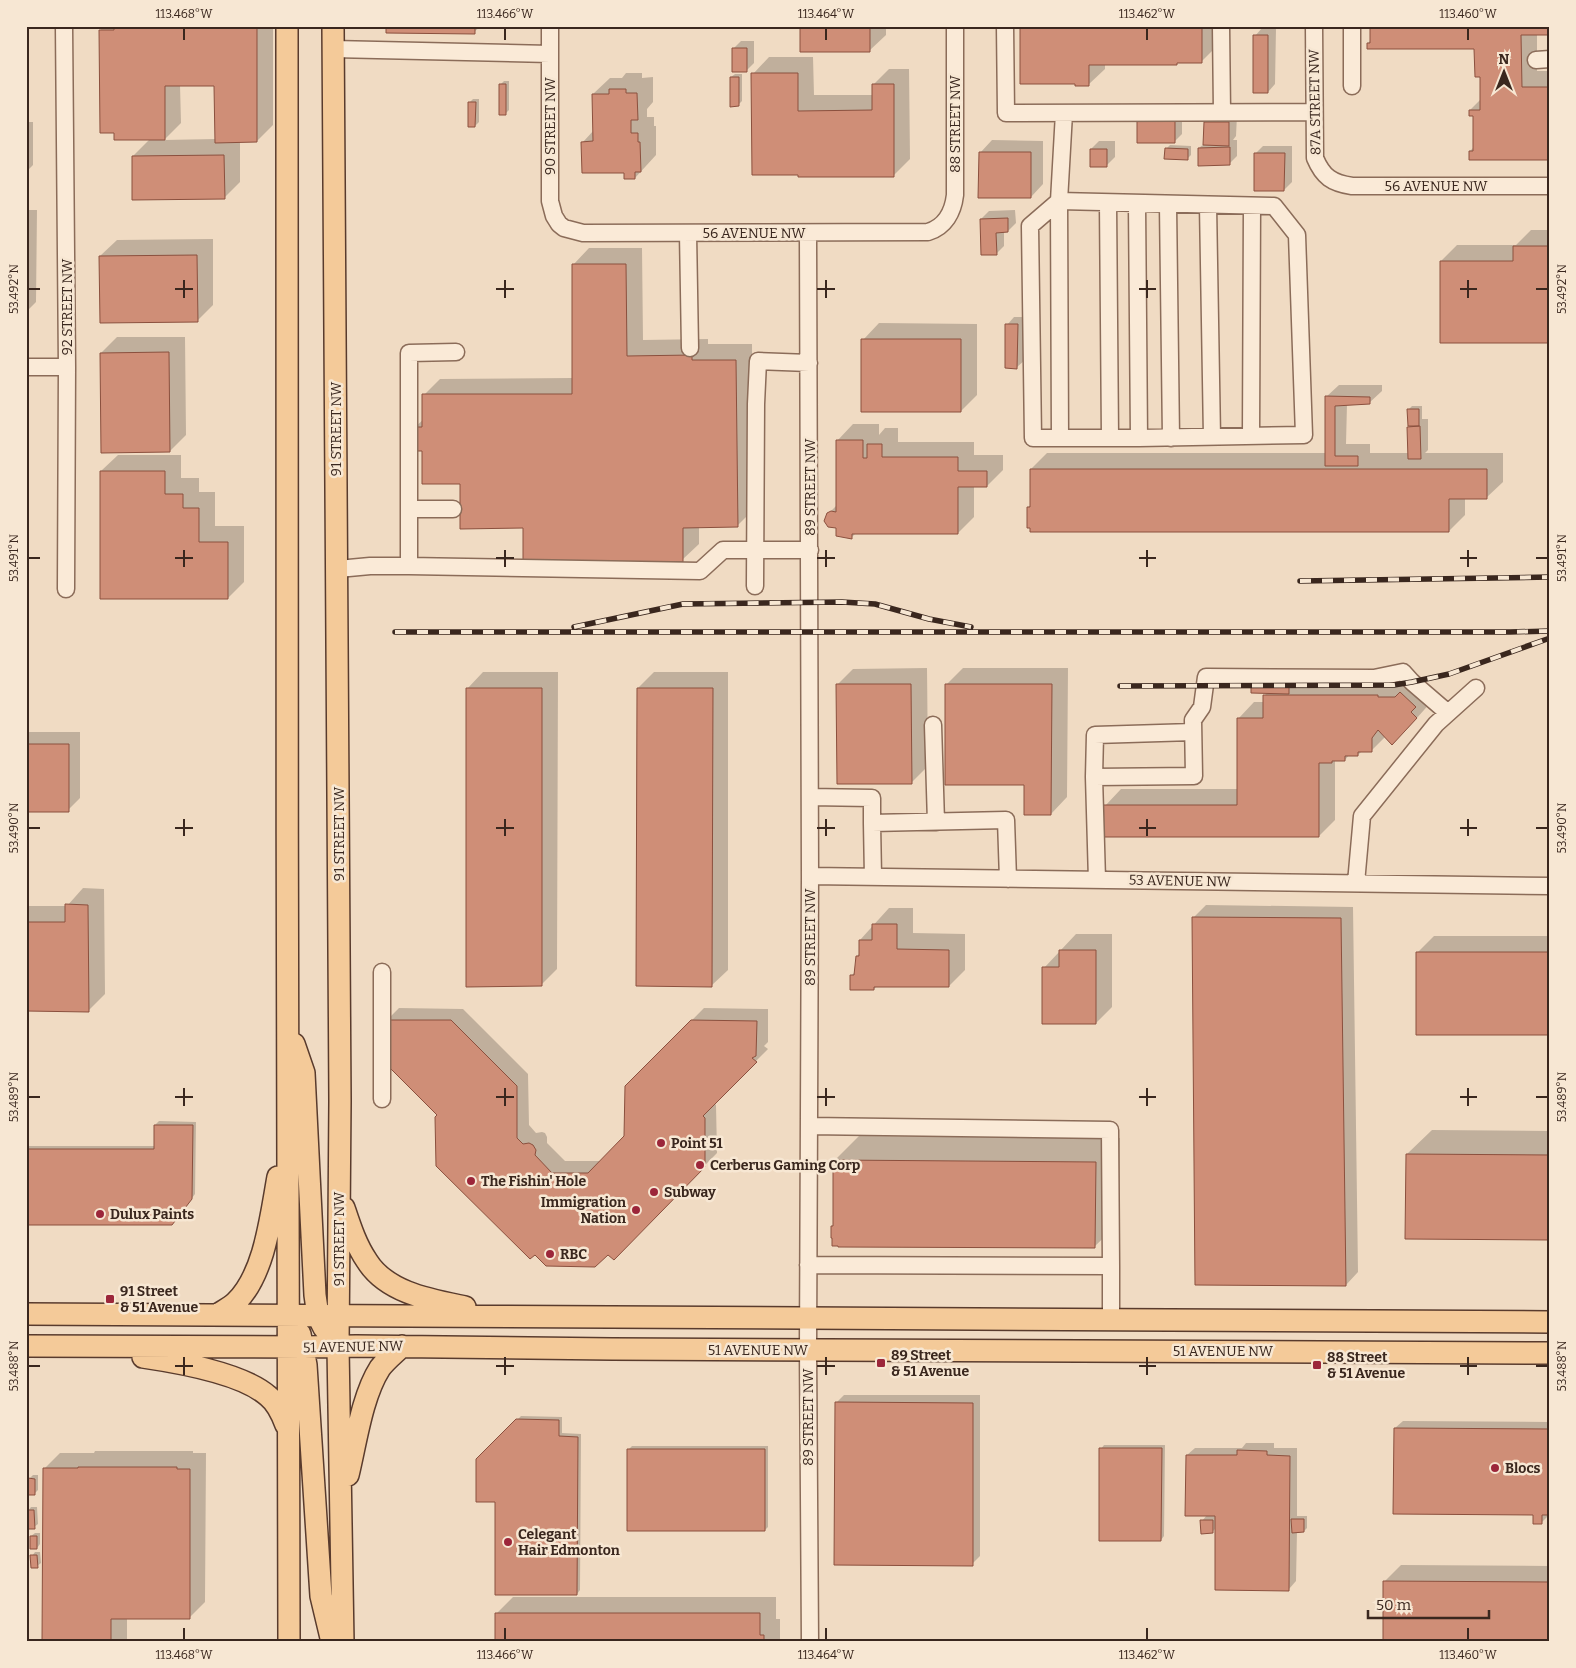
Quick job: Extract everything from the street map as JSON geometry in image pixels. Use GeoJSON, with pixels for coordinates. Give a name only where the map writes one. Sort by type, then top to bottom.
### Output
{"type":"FeatureCollection","features":[{"type":"Feature","properties":{"kind":"main road"},"geometry":{"type":"LineString","coordinates":[[287,26],[289,1028],[287,1316]]}},
{"type":"Feature","properties":{"kind":"main road","name":"91 STREET NW"},"geometry":{"type":"LineString","coordinates":[[328,1316],[339,1196],[340,1091],[338,568],[332,36]]}},
{"type":"Feature","properties":{"kind":"main road"},"geometry":{"type":"LineString","coordinates":[[289,1028],[304,1072],[315,1295],[328,1316]]}},
{"type":"Feature","properties":{"kind":"main road"},"geometry":{"type":"LineString","coordinates":[[217,1315],[242,1296],[251,1281],[263,1252],[269,1230],[289,1118]]}},
{"type":"Feature","properties":{"kind":"main road"},"geometry":{"type":"LineString","coordinates":[[339,1196],[358,1246],[373,1269],[388,1281],[406,1292],[433,1300],[515,1316]]}},
{"type":"Feature","properties":{"kind":"main road"},"geometry":{"type":"LineString","coordinates":[[26,1314],[1550,1322]]}},
{"type":"Feature","properties":{"kind":"main road"},"geometry":{"type":"LineString","coordinates":[[287,1316],[296,1323],[296,1347],[288,1430],[289,1642]]}},
{"type":"Feature","properties":{"kind":"main road"},"geometry":{"type":"LineString","coordinates":[[328,1316],[322,1326],[338,1347],[343,1642]]}},
{"type":"Feature","properties":{"kind":"main road","name":"51 AVENUE NW"},"geometry":{"type":"LineString","coordinates":[[26,1346],[402,1346],[808,1350],[1550,1353]]}},
{"type":"Feature","properties":{"kind":"main road"},"geometry":{"type":"LineString","coordinates":[[79,1346],[178,1362],[213,1371],[246,1383],[261,1390],[273,1401],[280,1410],[288,1430]]}},
{"type":"Feature","properties":{"kind":"main road"},"geometry":{"type":"LineString","coordinates":[[340,1507],[360,1423],[371,1387],[380,1368],[402,1346]]}},
{"type":"Feature","properties":{"kind":"main road"},"geometry":{"type":"LineString","coordinates":[[296,1347],[306,1365],[321,1596],[332,1642]]}},
{"type":"Feature","properties":{"kind":"street","name":"92 STREET NW"},"geometry":{"type":"LineString","coordinates":[[64,26],[67,367],[66,589]]}},
{"type":"Feature","properties":{"kind":"street","name":"90 STREET NW"},"geometry":{"type":"LineString","coordinates":[[550,26],[550,201],[554,216],[559,224]]}},
{"type":"Feature","properties":{"kind":"street","name":"88 STREET NW"},"geometry":{"type":"LineString","coordinates":[[947,220],[954,203],[955,194],[955,26]]}},
{"type":"Feature","properties":{"kind":"street"},"geometry":{"type":"LineString","coordinates":[[1005,26],[1006,113],[1314,112]]}},
{"type":"Feature","properties":{"kind":"street"},"geometry":{"type":"LineString","coordinates":[[1221,26],[1222,112]]}},
{"type":"Feature","properties":{"kind":"street","name":"87A STREET NW"},"geometry":{"type":"LineString","coordinates":[[1314,26],[1315,158],[1319,169],[1325,176]]}},
{"type":"Feature","properties":{"kind":"street"},"geometry":{"type":"LineString","coordinates":[[1352,26],[1352,86]]}},
{"type":"Feature","properties":{"kind":"street"},"geometry":{"type":"LineString","coordinates":[[332,36],[550,54]]}},
{"type":"Feature","properties":{"kind":"street"},"geometry":{"type":"LineString","coordinates":[[1060,438],[1059,201],[1064,113]]}},
{"type":"Feature","properties":{"kind":"street","name":"56 AVENUE NW"},"geometry":{"type":"LineString","coordinates":[[1325,176],[1342,184],[1352,186],[1550,186]]}},
{"type":"Feature","properties":{"kind":"street"},"geometry":{"type":"LineString","coordinates":[[1059,201],[1274,206],[1297,235],[1304,435],[1171,438],[1033,438],[1030,226],[1059,201]]}},
{"type":"Feature","properties":{"kind":"street"},"geometry":{"type":"LineString","coordinates":[[1108,203],[1110,438]]}},
{"type":"Feature","properties":{"kind":"street"},"geometry":{"type":"LineString","coordinates":[[1137,204],[1139,438]]}},
{"type":"Feature","properties":{"kind":"street"},"geometry":{"type":"LineString","coordinates":[[1168,204],[1171,438]]}},
{"type":"Feature","properties":{"kind":"street"},"geometry":{"type":"LineString","coordinates":[[1208,205],[1212,437]]}},
{"type":"Feature","properties":{"kind":"street"},"geometry":{"type":"LineString","coordinates":[[1251,436],[1252,206]]}},
{"type":"Feature","properties":{"kind":"street","name":"56 AVENUE NW"},"geometry":{"type":"LineString","coordinates":[[559,224],[564,228],[583,233],[928,232],[935,230],[947,220]]}},
{"type":"Feature","properties":{"kind":"street"},"geometry":{"type":"LineString","coordinates":[[688,233],[690,348]]}},
{"type":"Feature","properties":{"kind":"street","name":"89 STREET NW"},"geometry":{"type":"LineString","coordinates":[[808,233],[810,363],[810,550],[808,602],[810,797],[808,1264],[810,1642]]}},
{"type":"Feature","properties":{"kind":"street"},"geometry":{"type":"LineString","coordinates":[[409,566],[409,353],[456,352]]}},
{"type":"Feature","properties":{"kind":"street"},"geometry":{"type":"LineString","coordinates":[[755,586],[758,361],[810,363]]}},
{"type":"Feature","properties":{"kind":"street"},"geometry":{"type":"LineString","coordinates":[[26,367],[67,367]]}},
{"type":"Feature","properties":{"kind":"street"},"geometry":{"type":"LineString","coordinates":[[409,509],[453,509]]}},
{"type":"Feature","properties":{"kind":"street"},"geometry":{"type":"LineString","coordinates":[[338,568],[409,566],[700,572],[723,550],[810,550]]}},
{"type":"Feature","properties":{"kind":"street"},"geometry":{"type":"LineString","coordinates":[[1094,777],[1194,776],[1193,720],[1202,707],[1206,677],[1374,678],[1403,672],[1448,713]]}},
{"type":"Feature","properties":{"kind":"street"},"geometry":{"type":"LineString","coordinates":[[1356,883],[1362,816],[1436,724],[1476,688]]}},
{"type":"Feature","properties":{"kind":"street"},"geometry":{"type":"LineString","coordinates":[[933,725],[936,822]]}},
{"type":"Feature","properties":{"kind":"street"},"geometry":{"type":"LineString","coordinates":[[1097,880],[1094,777],[1095,735],[1193,732]]}},
{"type":"Feature","properties":{"kind":"street"},"geometry":{"type":"LineString","coordinates":[[810,797],[872,798],[873,877]]}},
{"type":"Feature","properties":{"kind":"street"},"geometry":{"type":"LineString","coordinates":[[872,823],[1006,820],[1008,879]]}},
{"type":"Feature","properties":{"kind":"street","name":"53 AVENUE NW"},"geometry":{"type":"LineString","coordinates":[[810,876],[1550,886]]}},
{"type":"Feature","properties":{"kind":"street"},"geometry":{"type":"LineString","coordinates":[[382,972],[382,1100]]}},
{"type":"Feature","properties":{"kind":"street"},"geometry":{"type":"LineString","coordinates":[[809,1126],[1110,1130],[1111,1320]]}},
{"type":"Feature","properties":{"kind":"street"},"geometry":{"type":"LineString","coordinates":[[808,1264],[1111,1266]]}},
{"type":"Feature","properties":{"kind":"building"},"geometry":{"type":"Polygon","coordinates":[[[114,26],[257,26],[257,142],[215,143],[214,86],[165,86],[165,140],[114,140],[114,133],[100,133],[99,30],[114,30],[114,26]]]}},
{"type":"Feature","properties":{"kind":"building"},"geometry":{"type":"Polygon","coordinates":[[[386,26],[475,26],[475,34],[386,33],[386,26]]]}},
{"type":"Feature","properties":{"kind":"building"},"geometry":{"type":"Polygon","coordinates":[[[800,26],[870,26],[870,52],[800,52],[800,26]]]}},
{"type":"Feature","properties":{"kind":"building"},"geometry":{"type":"Polygon","coordinates":[[[1020,26],[1202,26],[1202,63],[1177,63],[1177,65],[1089,65],[1089,86],[1075,86],[1075,84],[1020,84],[1020,26]]]}},
{"type":"Feature","properties":{"kind":"building"},"geometry":{"type":"Polygon","coordinates":[[[1370,26],[1550,26],[1550,35],[1521,35],[1522,87],[1550,87],[1550,160],[1469,160],[1469,151],[1473,151],[1473,116],[1469,116],[1469,110],[1480,110],[1480,77],[1475,77],[1474,49],[1367,49],[1367,43],[1370,43],[1370,26]]]}},
{"type":"Feature","properties":{"kind":"building"},"geometry":{"type":"Polygon","coordinates":[[[1253,35],[1268,35],[1268,93],[1253,93],[1253,35]]]}},
{"type":"Feature","properties":{"kind":"building"},"geometry":{"type":"Polygon","coordinates":[[[732,48],[747,48],[747,72],[732,72],[732,48]]]}},
{"type":"Feature","properties":{"kind":"building"},"geometry":{"type":"Polygon","coordinates":[[[751,73],[798,73],[798,111],[872,110],[872,84],[894,84],[894,177],[752,175],[751,73]]]}},
{"type":"Feature","properties":{"kind":"building"},"geometry":{"type":"Polygon","coordinates":[[[730,77],[739,77],[739,106],[730,107],[730,77]]]}},
{"type":"Feature","properties":{"kind":"building"},"geometry":{"type":"Polygon","coordinates":[[[499,84],[506,84],[506,115],[499,115],[499,84]]]}},
{"type":"Feature","properties":{"kind":"building"},"geometry":{"type":"Polygon","coordinates":[[[609,89],[626,89],[626,93],[637,93],[638,120],[631,120],[631,133],[638,133],[641,172],[635,172],[635,179],[624,179],[624,173],[582,173],[581,142],[593,141],[592,94],[609,94],[609,89]]]}},
{"type":"Feature","properties":{"kind":"building"},"geometry":{"type":"Polygon","coordinates":[[[468,102],[476,102],[475,127],[468,127],[468,102]]]}},
{"type":"Feature","properties":{"kind":"building"},"geometry":{"type":"Polygon","coordinates":[[[1137,120],[1175,120],[1175,143],[1137,143],[1137,120]]]}},
{"type":"Feature","properties":{"kind":"building"},"geometry":{"type":"Polygon","coordinates":[[[1204,122],[1229,122],[1229,146],[1203,145],[1204,122]]]}},
{"type":"Feature","properties":{"kind":"building"},"geometry":{"type":"Polygon","coordinates":[[[1230,147],[1230,165],[1198,166],[1198,148],[1230,147]]]}},
{"type":"Feature","properties":{"kind":"building"},"geometry":{"type":"Polygon","coordinates":[[[1165,148],[1188,149],[1188,160],[1164,159],[1165,148]]]}},
{"type":"Feature","properties":{"kind":"building"},"geometry":{"type":"Polygon","coordinates":[[[1090,149],[1107,149],[1107,167],[1090,167],[1090,149]]]}},
{"type":"Feature","properties":{"kind":"building"},"geometry":{"type":"Polygon","coordinates":[[[979,152],[1031,152],[1031,198],[978,198],[979,152]]]}},
{"type":"Feature","properties":{"kind":"building"},"geometry":{"type":"Polygon","coordinates":[[[1254,153],[1285,153],[1284,191],[1254,191],[1254,153]]]}},
{"type":"Feature","properties":{"kind":"building"},"geometry":{"type":"Polygon","coordinates":[[[224,155],[225,199],[132,200],[132,156],[224,155]]]}},
{"type":"Feature","properties":{"kind":"building"},"geometry":{"type":"Polygon","coordinates":[[[1008,218],[1008,232],[996,233],[997,255],[981,255],[980,219],[1008,218]]]}},
{"type":"Feature","properties":{"kind":"building"},"geometry":{"type":"Polygon","coordinates":[[[1513,246],[1550,246],[1550,343],[1440,343],[1440,261],[1513,261],[1513,246]]]}},
{"type":"Feature","properties":{"kind":"building"},"geometry":{"type":"Polygon","coordinates":[[[197,255],[198,322],[100,323],[99,256],[197,255]]]}},
{"type":"Feature","properties":{"kind":"building"},"geometry":{"type":"Polygon","coordinates":[[[572,264],[626,264],[627,356],[692,355],[692,360],[736,360],[738,527],[683,528],[683,562],[523,562],[523,528],[460,529],[460,484],[422,484],[422,451],[414,451],[414,427],[422,427],[422,394],[572,394],[572,264]]]}},
{"type":"Feature","properties":{"kind":"building"},"geometry":{"type":"Polygon","coordinates":[[[1005,324],[1018,324],[1017,369],[1005,368],[1005,324]]]}},
{"type":"Feature","properties":{"kind":"building"},"geometry":{"type":"Polygon","coordinates":[[[861,339],[961,339],[961,412],[861,412],[861,339]]]}},
{"type":"Feature","properties":{"kind":"building"},"geometry":{"type":"Polygon","coordinates":[[[169,352],[170,452],[101,453],[100,353],[169,352]]]}},
{"type":"Feature","properties":{"kind":"building"},"geometry":{"type":"Polygon","coordinates":[[[1325,396],[1370,397],[1370,404],[1335,406],[1335,456],[1358,456],[1358,466],[1325,466],[1325,396]]]}},
{"type":"Feature","properties":{"kind":"building"},"geometry":{"type":"Polygon","coordinates":[[[1407,409],[1419,409],[1419,426],[1408,426],[1407,409]]]}},
{"type":"Feature","properties":{"kind":"building"},"geometry":{"type":"Polygon","coordinates":[[[1420,426],[1421,459],[1408,459],[1407,427],[1420,426]]]}},
{"type":"Feature","properties":{"kind":"building"},"geometry":{"type":"Polygon","coordinates":[[[836,440],[863,440],[863,458],[867,458],[867,444],[882,444],[882,457],[958,457],[958,471],[987,471],[987,487],[958,487],[958,534],[852,534],[852,539],[836,536],[836,528],[828,527],[824,521],[827,513],[831,511],[836,512],[836,440]]]}},
{"type":"Feature","properties":{"kind":"building"},"geometry":{"type":"Polygon","coordinates":[[[1030,469],[1487,469],[1487,499],[1449,499],[1449,532],[1030,532],[1030,528],[1027,528],[1027,507],[1030,507],[1030,469]]]}},
{"type":"Feature","properties":{"kind":"building"},"geometry":{"type":"Polygon","coordinates":[[[100,471],[165,471],[165,494],[183,494],[183,508],[199,508],[199,542],[228,542],[228,599],[100,599],[100,471]]]}},
{"type":"Feature","properties":{"kind":"building"},"geometry":{"type":"Polygon","coordinates":[[[836,684],[911,684],[912,784],[837,784],[836,684]]]}},
{"type":"Feature","properties":{"kind":"building"},"geometry":{"type":"Polygon","coordinates":[[[945,684],[1052,684],[1051,815],[1024,815],[1024,785],[945,785],[945,684]]]}},
{"type":"Feature","properties":{"kind":"building"},"geometry":{"type":"Polygon","coordinates":[[[1251,686],[1289,686],[1289,694],[1251,693],[1251,686]]]}},
{"type":"Feature","properties":{"kind":"building"},"geometry":{"type":"Polygon","coordinates":[[[466,688],[542,688],[542,986],[466,987],[466,688]]]}},
{"type":"Feature","properties":{"kind":"building"},"geometry":{"type":"Polygon","coordinates":[[[637,688],[713,688],[712,987],[636,986],[637,688]]]}},
{"type":"Feature","properties":{"kind":"building"},"geometry":{"type":"Polygon","coordinates":[[[1400,692],[1416,707],[1411,712],[1417,718],[1392,745],[1378,730],[1372,738],[1372,752],[1358,752],[1358,756],[1345,756],[1345,761],[1319,763],[1319,837],[1103,837],[1103,805],[1237,805],[1237,718],[1263,718],[1263,695],[1378,695],[1378,697],[1395,697],[1400,692]]]}},
{"type":"Feature","properties":{"kind":"building"},"geometry":{"type":"Polygon","coordinates":[[[26,744],[69,744],[69,812],[26,812],[26,744]]]}},
{"type":"Feature","properties":{"kind":"building"},"geometry":{"type":"Polygon","coordinates":[[[65,904],[88,905],[89,1012],[26,1011],[26,922],[65,922],[65,904]]]}},
{"type":"Feature","properties":{"kind":"building"},"geometry":{"type":"Polygon","coordinates":[[[1192,917],[1341,918],[1346,1286],[1195,1285],[1192,917]]]}},
{"type":"Feature","properties":{"kind":"building"},"geometry":{"type":"Polygon","coordinates":[[[872,924],[897,924],[897,949],[949,950],[949,987],[874,987],[874,990],[850,990],[850,975],[854,975],[856,956],[859,956],[859,940],[872,940],[872,924]]]}},
{"type":"Feature","properties":{"kind":"building"},"geometry":{"type":"Polygon","coordinates":[[[1059,950],[1096,950],[1096,1024],[1042,1024],[1042,967],[1059,967],[1059,950]]]}},
{"type":"Feature","properties":{"kind":"building"},"geometry":{"type":"Polygon","coordinates":[[[1416,952],[1550,952],[1550,1035],[1416,1035],[1416,952]]]}},
{"type":"Feature","properties":{"kind":"building","name":"Point 51"},"geometry":{"type":"Polygon","coordinates":[[[386,1020],[451,1020],[517,1086],[517,1138],[523,1144],[529,1143],[533,1145],[536,1150],[535,1155],[552,1173],[588,1173],[624,1136],[625,1086],[691,1020],[757,1021],[756,1056],[752,1058],[757,1062],[703,1116],[705,1118],[705,1167],[614,1260],[608,1255],[595,1267],[546,1266],[535,1255],[530,1259],[436,1166],[435,1117],[437,1115],[385,1063],[386,1020]]]}},
{"type":"Feature","properties":{"kind":"building"},"geometry":{"type":"Polygon","coordinates":[[[154,1125],[193,1125],[192,1199],[172,1225],[26,1225],[26,1149],[154,1149],[154,1125]]]}},
{"type":"Feature","properties":{"kind":"building"},"geometry":{"type":"Polygon","coordinates":[[[1406,1154],[1550,1155],[1550,1240],[1405,1239],[1406,1154]]]}},
{"type":"Feature","properties":{"kind":"building"},"geometry":{"type":"Polygon","coordinates":[[[833,1160],[1096,1162],[1095,1248],[832,1246],[833,1160]]]}},
{"type":"Feature","properties":{"kind":"building"},"geometry":{"type":"Polygon","coordinates":[[[835,1402],[973,1403],[973,1566],[834,1565],[835,1402]]]}},
{"type":"Feature","properties":{"kind":"building"},"geometry":{"type":"Polygon","coordinates":[[[516,1419],[559,1420],[559,1436],[578,1437],[577,1595],[495,1595],[495,1502],[476,1502],[476,1459],[516,1419]]]}},
{"type":"Feature","properties":{"kind":"building"},"geometry":{"type":"Polygon","coordinates":[[[1394,1428],[1550,1429],[1550,1515],[1542,1515],[1542,1524],[1533,1524],[1533,1515],[1393,1514],[1394,1428]]]}},
{"type":"Feature","properties":{"kind":"building"},"geometry":{"type":"Polygon","coordinates":[[[1099,1448],[1162,1448],[1161,1541],[1099,1541],[1099,1448]]]}},
{"type":"Feature","properties":{"kind":"building"},"geometry":{"type":"Polygon","coordinates":[[[627,1449],[765,1449],[765,1531],[627,1531],[627,1449]]]}},
{"type":"Feature","properties":{"kind":"building"},"geometry":{"type":"Polygon","coordinates":[[[1237,1450],[1267,1451],[1267,1455],[1290,1456],[1289,1591],[1215,1590],[1215,1516],[1185,1516],[1186,1455],[1237,1455],[1237,1450]]]}},
{"type":"Feature","properties":{"kind":"building"},"geometry":{"type":"Polygon","coordinates":[[[177,1467],[177,1469],[190,1469],[190,1619],[111,1619],[111,1642],[42,1642],[43,1468],[177,1467]]]}},
{"type":"Feature","properties":{"kind":"building"},"geometry":{"type":"Polygon","coordinates":[[[28,1478],[35,1479],[35,1495],[28,1495],[28,1478]]]}},
{"type":"Feature","properties":{"kind":"building"},"geometry":{"type":"Polygon","coordinates":[[[26,1510],[34,1510],[35,1529],[27,1529],[26,1510]]]}},
{"type":"Feature","properties":{"kind":"building"},"geometry":{"type":"Polygon","coordinates":[[[1291,1519],[1304,1519],[1304,1532],[1292,1533],[1291,1519]]]}},
{"type":"Feature","properties":{"kind":"building"},"geometry":{"type":"Polygon","coordinates":[[[1200,1520],[1213,1520],[1213,1533],[1201,1534],[1200,1520]]]}},
{"type":"Feature","properties":{"kind":"building"},"geometry":{"type":"Polygon","coordinates":[[[30,1536],[37,1536],[37,1549],[30,1549],[30,1536]]]}},
{"type":"Feature","properties":{"kind":"building"},"geometry":{"type":"Polygon","coordinates":[[[30,1555],[37,1555],[38,1568],[31,1568],[30,1555]]]}},
{"type":"Feature","properties":{"kind":"building"},"geometry":{"type":"Polygon","coordinates":[[[1383,1581],[1550,1582],[1550,1642],[1383,1642],[1383,1581]]]}},
{"type":"Feature","properties":{"kind":"building"},"geometry":{"type":"Polygon","coordinates":[[[495,1613],[760,1613],[760,1635],[764,1635],[764,1642],[495,1642],[495,1613]]]}},
{"type":"Feature","properties":{"kind":"railway"},"geometry":{"type":"LineString","coordinates":[[1300,581],[1550,577]]}},
{"type":"Feature","properties":{"kind":"railway"},"geometry":{"type":"LineString","coordinates":[[574,627],[683,604],[842,602],[875,604],[929,619],[971,627]]}},
{"type":"Feature","properties":{"kind":"railway"},"geometry":{"type":"LineString","coordinates":[[395,632],[1550,631]]}},
{"type":"Feature","properties":{"kind":"railway"},"geometry":{"type":"LineString","coordinates":[[1120,686],[1394,685],[1449,674],[1550,638]]}},
{"type":"Feature","properties":{"kind":"place","name":"Point 51"},"geometry":{"type":"Point","coordinates":[661,1143]}},
{"type":"Feature","properties":{"kind":"place","name":"Cerberus Gaming Corp"},"geometry":{"type":"Point","coordinates":[700,1165]}},
{"type":"Feature","properties":{"kind":"place","name":"The Fishin' Hole"},"geometry":{"type":"Point","coordinates":[471,1181]}},
{"type":"Feature","properties":{"kind":"place","name":"Subway"},"geometry":{"type":"Point","coordinates":[654,1192]}},
{"type":"Feature","properties":{"kind":"place","name":"Immigration Nation"},"geometry":{"type":"Point","coordinates":[636,1210]}},
{"type":"Feature","properties":{"kind":"place","name":"Dulux Paints"},"geometry":{"type":"Point","coordinates":[100,1214]}},
{"type":"Feature","properties":{"kind":"place","name":"RBC"},"geometry":{"type":"Point","coordinates":[550,1254]}},
{"type":"Feature","properties":{"kind":"place","name":"91 Street & 51 Avenue"},"geometry":{"type":"Point","coordinates":[110,1299]}},
{"type":"Feature","properties":{"kind":"place","name":"89 Street & 51 Avenue"},"geometry":{"type":"Point","coordinates":[881,1363]}},
{"type":"Feature","properties":{"kind":"place","name":"88 Street & 51 Avenue"},"geometry":{"type":"Point","coordinates":[1317,1365]}},
{"type":"Feature","properties":{"kind":"place","name":"Blocs"},"geometry":{"type":"Point","coordinates":[1495,1468]}},
{"type":"Feature","properties":{"kind":"place","name":"Celegant Hair Edmonton"},"geometry":{"type":"Point","coordinates":[508,1542]}}]}
